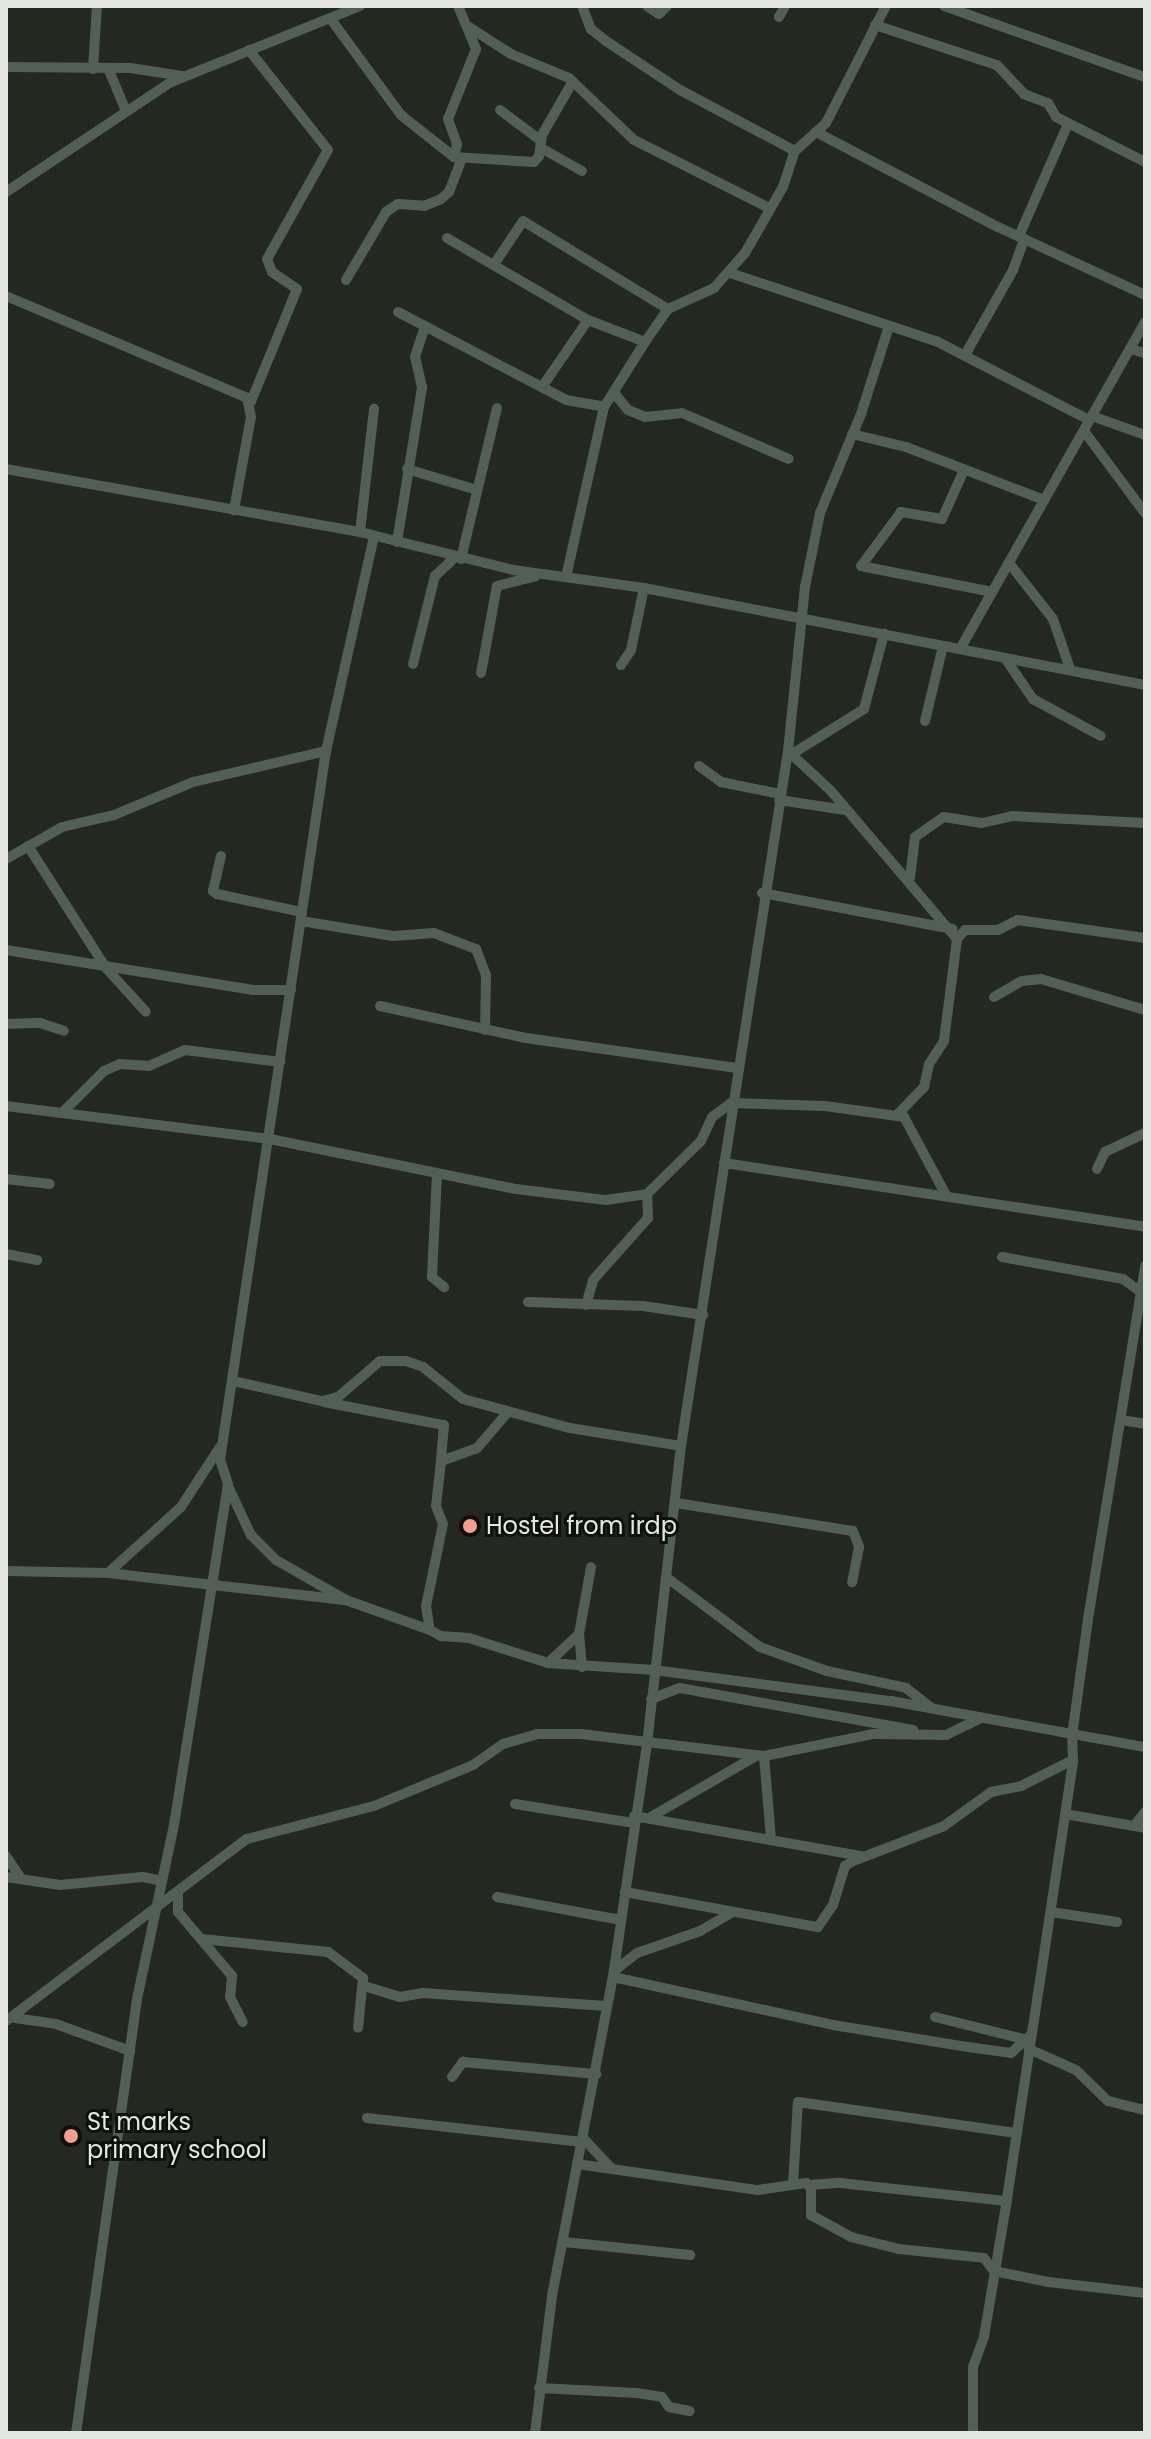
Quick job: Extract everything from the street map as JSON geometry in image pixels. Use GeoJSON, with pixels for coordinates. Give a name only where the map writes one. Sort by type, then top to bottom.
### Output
{"type":"FeatureCollection","features":[{"type":"Feature","properties":{"kind":"street"},"geometry":{"type":"LineString","coordinates":[[93,69],[97,6]]}},
{"type":"Feature","properties":{"kind":"street"},"geometry":{"type":"LineString","coordinates":[[6,192],[184,76],[360,6]]}},
{"type":"Feature","properties":{"kind":"street"},"geometry":{"type":"LineString","coordinates":[[346,280],[386,212],[398,204],[424,206],[449,192],[458,158],[457,144],[448,119],[476,54],[469,27],[458,6]]}},
{"type":"Feature","properties":{"kind":"street"},"geometry":{"type":"LineString","coordinates":[[582,6],[591,29],[606,41],[680,90],[795,151]]}},
{"type":"Feature","properties":{"kind":"street"},"geometry":{"type":"LineString","coordinates":[[647,6],[659,14],[667,6]]}},
{"type":"Feature","properties":{"kind":"street"},"geometry":{"type":"LineString","coordinates":[[779,17],[785,6]]}},
{"type":"Feature","properties":{"kind":"street"},"geometry":{"type":"LineString","coordinates":[[566,577],[604,407],[668,309],[714,288],[730,273],[769,208],[795,151],[816,132],[886,6]]}},
{"type":"Feature","properties":{"kind":"street"},"geometry":{"type":"LineString","coordinates":[[944,6],[1143,76]]}},
{"type":"Feature","properties":{"kind":"street"},"geometry":{"type":"LineString","coordinates":[[330,18],[401,115],[458,158],[487,156],[526,164],[539,156],[540,144],[573,81]]}},
{"type":"Feature","properties":{"kind":"street"},"geometry":{"type":"LineString","coordinates":[[875,25],[997,65],[1015,87],[1048,103],[1052,113],[1068,124],[1145,162]]}},
{"type":"Feature","properties":{"kind":"street"},"geometry":{"type":"LineString","coordinates":[[469,27],[511,54],[573,81],[634,140],[769,208]]}},
{"type":"Feature","properties":{"kind":"street"},"geometry":{"type":"LineString","coordinates":[[234,510],[251,402],[297,289],[272,272],[267,259],[328,150],[249,50]]}},
{"type":"Feature","properties":{"kind":"street"},"geometry":{"type":"LineString","coordinates":[[6,67],[108,68],[184,76]]}},
{"type":"Feature","properties":{"kind":"street"},"geometry":{"type":"LineString","coordinates":[[108,68],[126,111]]}},
{"type":"Feature","properties":{"kind":"street"},"geometry":{"type":"LineString","coordinates":[[500,110],[540,144],[582,171]]}},
{"type":"Feature","properties":{"kind":"street"},"geometry":{"type":"LineString","coordinates":[[965,355],[1013,270],[1021,238],[1068,124]]}},
{"type":"Feature","properties":{"kind":"street"},"geometry":{"type":"LineString","coordinates":[[816,132],[1021,238],[1145,295]]}},
{"type":"Feature","properties":{"kind":"street"},"geometry":{"type":"LineString","coordinates":[[495,263],[523,221],[668,309]]}},
{"type":"Feature","properties":{"kind":"street"},"geometry":{"type":"LineString","coordinates":[[447,238],[495,263],[588,320],[645,342]]}},
{"type":"Feature","properties":{"kind":"street"},"geometry":{"type":"LineString","coordinates":[[730,273],[965,355],[1090,418],[1145,435]]}},
{"type":"Feature","properties":{"kind":"street"},"geometry":{"type":"LineString","coordinates":[[6,296],[251,402]]}},
{"type":"Feature","properties":{"kind":"street"},"geometry":{"type":"LineString","coordinates":[[398,312],[424,329],[493,357],[566,400],[604,407]]}},
{"type":"Feature","properties":{"kind":"street"},"geometry":{"type":"LineString","coordinates":[[542,387],[588,320]]}},
{"type":"Feature","properties":{"kind":"street"},"geometry":{"type":"LineString","coordinates":[[960,649],[1145,322]]}},
{"type":"Feature","properties":{"kind":"street"},"geometry":{"type":"LineString","coordinates":[[535,2433],[539,2388],[577,2164],[614,1974],[647,1744],[681,1446],[703,1315],[762,893],[790,753],[800,620],[820,513],[852,434],[889,326]]}},
{"type":"Feature","properties":{"kind":"street"},"geometry":{"type":"LineString","coordinates":[[397,542],[422,387],[415,357],[424,329]]}},
{"type":"Feature","properties":{"kind":"street"},"geometry":{"type":"LineString","coordinates":[[1130,349],[1145,353]]}},
{"type":"Feature","properties":{"kind":"street"},"geometry":{"type":"LineString","coordinates":[[615,394],[628,410],[645,417],[682,413],[789,459]]}},
{"type":"Feature","properties":{"kind":"street"},"geometry":{"type":"LineString","coordinates":[[413,664],[435,576],[458,558],[497,408]]}},
{"type":"Feature","properties":{"kind":"street"},"geometry":{"type":"LineString","coordinates":[[360,532],[374,409]]}},
{"type":"Feature","properties":{"kind":"street"},"geometry":{"type":"LineString","coordinates":[[1084,431],[1145,513]]}},
{"type":"Feature","properties":{"kind":"street"},"geometry":{"type":"LineString","coordinates":[[852,434],[906,447],[1044,500]]}},
{"type":"Feature","properties":{"kind":"street"},"geometry":{"type":"LineString","coordinates":[[6,482],[8,469],[360,532],[458,558],[644,588],[1145,685]]}},
{"type":"Feature","properties":{"kind":"street"},"geometry":{"type":"LineString","coordinates":[[407,469],[477,490]]}},
{"type":"Feature","properties":{"kind":"street"},"geometry":{"type":"LineString","coordinates":[[964,470],[942,519],[901,512],[861,566],[992,592]]}},
{"type":"Feature","properties":{"kind":"street"},"geometry":{"type":"LineString","coordinates":[[374,536],[326,751],[220,1460],[228,1484],[262,1546],[346,1600],[430,1630],[548,1663],[654,1670],[935,1709],[1145,1747]]}},
{"type":"Feature","properties":{"kind":"street"},"geometry":{"type":"LineString","coordinates":[[1009,563],[1053,619],[1070,669]]}},
{"type":"Feature","properties":{"kind":"street"},"geometry":{"type":"LineString","coordinates":[[481,673],[497,586],[550,574]]}},
{"type":"Feature","properties":{"kind":"street"},"geometry":{"type":"LineString","coordinates":[[621,665],[631,650],[644,588]]}},
{"type":"Feature","properties":{"kind":"street"},"geometry":{"type":"LineString","coordinates":[[790,753],[864,709],[884,634]]}},
{"type":"Feature","properties":{"kind":"street"},"geometry":{"type":"LineString","coordinates":[[925,721],[943,646]]}},
{"type":"Feature","properties":{"kind":"street"},"geometry":{"type":"LineString","coordinates":[[1005,658],[1033,699],[1101,736]]}},
{"type":"Feature","properties":{"kind":"street"},"geometry":{"type":"LineString","coordinates":[[6,859],[17,849],[62,827],[114,815],[193,782],[326,751]]}},
{"type":"Feature","properties":{"kind":"street"},"geometry":{"type":"LineString","coordinates":[[790,753],[910,878],[955,934],[944,1041],[929,1064],[924,1087],[897,1115]]}},
{"type":"Feature","properties":{"kind":"street"},"geometry":{"type":"LineString","coordinates":[[699,766],[721,782],[845,810]]}},
{"type":"Feature","properties":{"kind":"street"},"geometry":{"type":"LineString","coordinates":[[910,878],[915,837],[944,817],[982,823],[1012,816],[1145,823]]}},
{"type":"Feature","properties":{"kind":"street"},"geometry":{"type":"LineString","coordinates":[[17,849],[106,968],[146,1012]]}},
{"type":"Feature","properties":{"kind":"street"},"geometry":{"type":"LineString","coordinates":[[221,856],[213,891],[217,894],[393,936],[434,933],[476,949],[486,975],[485,1030]]}},
{"type":"Feature","properties":{"kind":"street"},"geometry":{"type":"LineString","coordinates":[[762,893],[955,934],[965,930],[998,930],[1018,920],[1145,938]]}},
{"type":"Feature","properties":{"kind":"street"},"geometry":{"type":"LineString","coordinates":[[6,950],[252,990],[291,990]]}},
{"type":"Feature","properties":{"kind":"street"},"geometry":{"type":"LineString","coordinates":[[994,997],[1022,981],[1041,979],[1145,1010]]}},
{"type":"Feature","properties":{"kind":"street"},"geometry":{"type":"LineString","coordinates":[[380,1006],[485,1030],[694,1066],[737,1068]]}},
{"type":"Feature","properties":{"kind":"street"},"geometry":{"type":"LineString","coordinates":[[6,1024],[40,1023],[64,1031]]}},
{"type":"Feature","properties":{"kind":"street"},"geometry":{"type":"LineString","coordinates":[[62,1113],[90,1080],[120,1064],[149,1066],[198,1050],[280,1062]]}},
{"type":"Feature","properties":{"kind":"street"},"geometry":{"type":"LineString","coordinates":[[6,1106],[270,1139],[437,1174],[606,1200],[647,1194],[701,1141],[712,1117],[731,1103],[897,1115],[908,1120],[924,1145],[946,1195]]}},
{"type":"Feature","properties":{"kind":"street"},"geometry":{"type":"LineString","coordinates":[[1097,1169],[1105,1152],[1145,1133]]}},
{"type":"Feature","properties":{"kind":"street"},"geometry":{"type":"LineString","coordinates":[[724,1163],[1145,1227]]}},
{"type":"Feature","properties":{"kind":"street"},"geometry":{"type":"LineString","coordinates":[[437,1174],[432,1280],[444,1287]]}},
{"type":"Feature","properties":{"kind":"street"},"geometry":{"type":"LineString","coordinates":[[6,1179],[50,1184]]}},
{"type":"Feature","properties":{"kind":"street"},"geometry":{"type":"LineString","coordinates":[[586,1305],[593,1280],[648,1218],[647,1194]]}},
{"type":"Feature","properties":{"kind":"street"},"geometry":{"type":"LineString","coordinates":[[6,1254],[37,1260]]}},
{"type":"Feature","properties":{"kind":"street"},"geometry":{"type":"LineString","coordinates":[[1002,1257],[1123,1279],[1141,1292]]}},
{"type":"Feature","properties":{"kind":"street"},"geometry":{"type":"LineString","coordinates":[[973,2433],[973,2367],[984,2337],[1007,2201],[1028,2041],[1073,1760],[1072,1736],[1145,1266]]}},
{"type":"Feature","properties":{"kind":"street"},"geometry":{"type":"LineString","coordinates":[[528,1302],[643,1306],[703,1315]]}},
{"type":"Feature","properties":{"kind":"street"},"geometry":{"type":"LineString","coordinates":[[322,1401],[338,1397],[380,1361],[406,1361],[423,1367],[463,1399],[570,1428],[681,1446]]}},
{"type":"Feature","properties":{"kind":"street"},"geometry":{"type":"LineString","coordinates":[[233,1381],[444,1425],[436,1506],[443,1524],[426,1606],[430,1630]]}},
{"type":"Feature","properties":{"kind":"street"},"geometry":{"type":"LineString","coordinates":[[441,1461],[477,1448],[508,1412]]}},
{"type":"Feature","properties":{"kind":"street"},"geometry":{"type":"LineString","coordinates":[[1121,1420],[1145,1424]]}},
{"type":"Feature","properties":{"kind":"street"},"geometry":{"type":"LineString","coordinates":[[108,1573],[181,1507],[225,1438]]}},
{"type":"Feature","properties":{"kind":"street"},"geometry":{"type":"LineString","coordinates":[[76,2433],[130,2051],[162,1881],[228,1484]]}},
{"type":"Feature","properties":{"kind":"street"},"geometry":{"type":"LineString","coordinates":[[676,1503],[853,1531],[859,1547],[852,1582]]}},
{"type":"Feature","properties":{"kind":"street"},"geometry":{"type":"LineString","coordinates":[[582,1667],[579,1634],[591,1567]]}},
{"type":"Feature","properties":{"kind":"street"},"geometry":{"type":"LineString","coordinates":[[6,1571],[108,1573],[211,1583],[301,1599],[346,1600]]}},
{"type":"Feature","properties":{"kind":"street"},"geometry":{"type":"LineString","coordinates":[[666,1577],[760,1647],[827,1671],[906,1688],[935,1709]]}},
{"type":"Feature","properties":{"kind":"street"},"geometry":{"type":"LineString","coordinates":[[548,1663],[579,1634]]}},
{"type":"Feature","properties":{"kind":"street"},"geometry":{"type":"LineString","coordinates":[[651,1699],[680,1688],[839,1713],[934,1735]]}},
{"type":"Feature","properties":{"kind":"street"},"geometry":{"type":"LineString","coordinates":[[10,2019],[247,1839],[374,1806],[473,1765],[503,1744],[537,1734],[581,1734],[761,1756],[873,1734],[946,1735],[981,1718]]}},
{"type":"Feature","properties":{"kind":"street"},"geometry":{"type":"LineString","coordinates":[[649,1818],[761,1756]]}},
{"type":"Feature","properties":{"kind":"street"},"geometry":{"type":"LineString","coordinates":[[761,1756],[771,1839]]}},
{"type":"Feature","properties":{"kind":"street"},"geometry":{"type":"LineString","coordinates":[[625,1892],[818,1927],[833,1905],[845,1866],[944,1826],[991,1792],[1021,1786],[1073,1760]]}},
{"type":"Feature","properties":{"kind":"street"},"geometry":{"type":"LineString","coordinates":[[515,1804],[634,1820],[649,1818],[864,1857]]}},
{"type":"Feature","properties":{"kind":"street"},"geometry":{"type":"LineString","coordinates":[[1065,1814],[1139,1827],[1145,1812]]}},
{"type":"Feature","properties":{"kind":"street"},"geometry":{"type":"LineString","coordinates":[[6,1856],[20,1877]]}},
{"type":"Feature","properties":{"kind":"street"},"geometry":{"type":"LineString","coordinates":[[6,1877],[60,1885],[143,1877],[162,1881]]}},
{"type":"Feature","properties":{"kind":"street"},"geometry":{"type":"LineString","coordinates":[[178,1894],[178,1912],[232,1976],[230,1997],[243,2022]]}},
{"type":"Feature","properties":{"kind":"street"},"geometry":{"type":"LineString","coordinates":[[497,1897],[621,1920]]}},
{"type":"Feature","properties":{"kind":"street"},"geometry":{"type":"LineString","coordinates":[[614,1974],[637,1953],[700,1931],[733,1912]]}},
{"type":"Feature","properties":{"kind":"street"},"geometry":{"type":"LineString","coordinates":[[1051,1912],[1117,1922]]}},
{"type":"Feature","properties":{"kind":"street"},"geometry":{"type":"LineString","coordinates":[[202,1939],[323,1950],[355,1969],[364,1986],[358,2028]]}},
{"type":"Feature","properties":{"kind":"street"},"geometry":{"type":"LineString","coordinates":[[614,1974],[833,2025],[968,2047],[1011,2053],[1028,2041]]}},
{"type":"Feature","properties":{"kind":"street"},"geometry":{"type":"LineString","coordinates":[[364,1986],[400,1997],[423,1993],[606,2006]]}},
{"type":"Feature","properties":{"kind":"street"},"geometry":{"type":"LineString","coordinates":[[935,2017],[1028,2041],[1076,2070],[1108,2101],[1145,2110]]}},
{"type":"Feature","properties":{"kind":"street"},"geometry":{"type":"LineString","coordinates":[[10,2019],[56,2024],[130,2051]]}},
{"type":"Feature","properties":{"kind":"street"},"geometry":{"type":"LineString","coordinates":[[452,2077],[463,2062],[596,2074]]}},
{"type":"Feature","properties":{"kind":"street"},"geometry":{"type":"LineString","coordinates":[[793,2185],[798,2102],[1016,2133]]}},
{"type":"Feature","properties":{"kind":"street"},"geometry":{"type":"LineString","coordinates":[[367,2118],[582,2140],[614,2171]]}},
{"type":"Feature","properties":{"kind":"street"},"geometry":{"type":"LineString","coordinates":[[577,2164],[614,2171],[681,2175],[758,2190],[840,2183],[1007,2201]]}},
{"type":"Feature","properties":{"kind":"street"},"geometry":{"type":"LineString","coordinates":[[809,2185],[811,2215],[833,2231],[899,2249],[984,2258],[994,2271],[1145,2293]]}},
{"type":"Feature","properties":{"kind":"street"},"geometry":{"type":"LineString","coordinates":[[564,2242],[690,2255]]}},
{"type":"Feature","properties":{"kind":"street"},"geometry":{"type":"LineString","coordinates":[[539,2388],[637,2393],[662,2397],[669,2407],[690,2411]]}},
{"type":"Feature","properties":{"kind":"place","name":"Hostel from irdp"},"geometry":{"type":"Point","coordinates":[470,1526]}},
{"type":"Feature","properties":{"kind":"place","name":"St marks primary school"},"geometry":{"type":"Point","coordinates":[71,2136]}}]}
